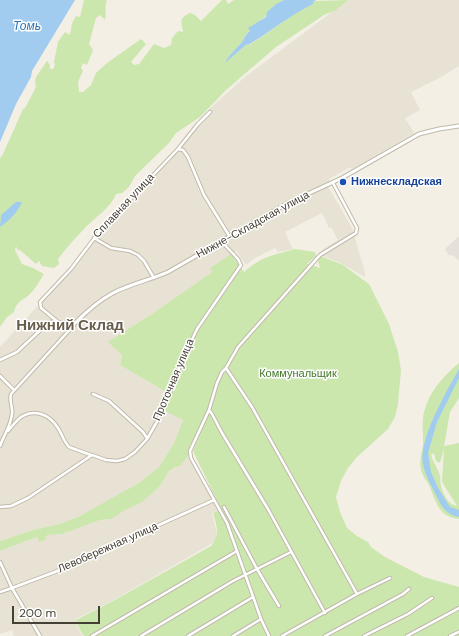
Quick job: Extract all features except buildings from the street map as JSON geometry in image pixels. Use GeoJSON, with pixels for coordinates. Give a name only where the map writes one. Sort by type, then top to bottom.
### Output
{"type":"FeatureCollection","features":[{"type":"Feature","properties":{"kind":"street","name":"Сплавная улица"},"geometry":{"type":"LineString","coordinates":[[58,322],[41,308],[40,302],[71,270],[94,238],[178,149],[198,124],[210,112]]}},
{"type":"Feature","properties":{"kind":"street","name":"Нижне-Складская улица"},"geometry":{"type":"LineString","coordinates":[[74,324],[87,311],[106,297],[122,289],[154,278],[222,242],[288,203],[333,183],[419,134],[459,126]]}},
{"type":"Feature","properties":{"kind":"street"},"geometry":{"type":"LineString","coordinates":[[178,149],[184,150],[204,195],[230,237]]}},
{"type":"Feature","properties":{"kind":"street"},"geometry":{"type":"LineString","coordinates":[[269,636],[253,597],[227,523],[190,455],[190,452],[209,410],[222,372],[226,368],[238,347],[316,260],[325,252],[356,233],[357,228],[333,183]]}},
{"type":"Feature","properties":{"kind":"street"},"geometry":{"type":"LineString","coordinates":[[94,238],[111,248],[130,251],[138,255],[144,261],[154,278]]}},
{"type":"Feature","properties":{"kind":"street","name":"Проточная улица"},"geometry":{"type":"LineString","coordinates":[[6,433],[20,418],[27,414],[40,414],[49,417],[54,422],[69,447],[106,460],[117,461],[125,459],[135,452],[147,439],[158,420],[196,328],[241,265],[238,259],[222,242]]}},
{"type":"Feature","properties":{"kind":"street"},"geometry":{"type":"LineString","coordinates":[[0,360],[18,352],[49,322],[74,324]]}},
{"type":"Feature","properties":{"kind":"street"},"geometry":{"type":"LineString","coordinates":[[0,446],[12,414],[10,398],[14,390],[74,324]]}},
{"type":"Feature","properties":{"kind":"street"},"geometry":{"type":"LineString","coordinates":[[226,368],[259,420],[357,594]]}},
{"type":"Feature","properties":{"kind":"street"},"geometry":{"type":"LineString","coordinates":[[0,376],[14,390]]}},
{"type":"Feature","properties":{"kind":"street"},"geometry":{"type":"LineString","coordinates":[[93,394],[109,401],[144,432],[147,439]]}},
{"type":"Feature","properties":{"kind":"street"},"geometry":{"type":"LineString","coordinates":[[209,410],[268,509],[325,613]]}},
{"type":"Feature","properties":{"kind":"street"},"geometry":{"type":"LineString","coordinates":[[0,507],[11,506],[28,498],[92,455]]}},
{"type":"Feature","properties":{"kind":"street","name":"Левобережная улица"},"geometry":{"type":"LineString","coordinates":[[0,592],[55,572],[214,500]]}},
{"type":"Feature","properties":{"kind":"street"},"geometry":{"type":"LineString","coordinates":[[224,507],[257,569],[279,606]]}},
{"type":"Feature","properties":{"kind":"street"},"geometry":{"type":"LineString","coordinates":[[92,636],[237,551]]}},
{"type":"Feature","properties":{"kind":"street"},"geometry":{"type":"LineString","coordinates":[[141,636],[197,601],[292,552]]}},
{"type":"Feature","properties":{"kind":"street"},"geometry":{"type":"LineString","coordinates":[[0,562],[12,588],[40,636]]}},
{"type":"Feature","properties":{"kind":"street"},"geometry":{"type":"LineString","coordinates":[[282,636],[357,594],[390,578]]}},
{"type":"Feature","properties":{"kind":"street"},"geometry":{"type":"LineString","coordinates":[[325,636],[403,594],[409,589]]}},
{"type":"Feature","properties":{"kind":"street"},"geometry":{"type":"LineString","coordinates":[[188,636],[253,597]]}},
{"type":"Feature","properties":{"kind":"street"},"geometry":{"type":"LineString","coordinates":[[364,636],[408,614],[432,598]]}},
{"type":"Feature","properties":{"kind":"street"},"geometry":{"type":"LineString","coordinates":[[407,636],[459,608]]}},
{"type":"Feature","properties":{"kind":"street"},"geometry":{"type":"LineString","coordinates":[[233,636],[262,619]]}},
{"type":"Feature","properties":{"kind":"street"},"geometry":{"type":"LineString","coordinates":[[450,636],[459,632]]}},
{"type":"Feature","properties":{"kind":"shaded area"},"geometry":{"type":"Polygon","coordinates":[[[348,0],[459,0],[459,66],[411,92],[420,110],[405,118],[414,133],[354,168],[348,168],[329,179],[329,188],[352,228],[365,277],[340,263],[323,256],[322,250],[338,240],[331,227],[329,228],[322,213],[285,232],[293,249],[278,252],[275,248],[255,258],[246,265],[236,251],[210,268],[212,272],[109,342],[122,355],[120,365],[168,393],[183,420],[174,443],[159,467],[139,483],[78,517],[0,541],[0,347],[78,262],[106,223],[176,153],[183,139],[206,112],[245,77],[348,0]]]}},
{"type":"Feature","properties":{"kind":"shaded area"},"geometry":{"type":"Polygon","coordinates":[[[459,236],[459,261],[454,256],[449,255],[445,250],[459,236]]]}},
{"type":"Feature","properties":{"kind":"shaded area"},"geometry":{"type":"Polygon","coordinates":[[[188,456],[218,510],[212,513],[216,530],[216,539],[211,544],[112,601],[76,619],[79,630],[83,636],[14,636],[12,630],[0,634],[0,551],[37,537],[40,542],[47,535],[62,534],[100,520],[111,519],[160,486],[169,471],[180,466],[188,456]]]}},
{"type":"Feature","properties":{"kind":"green space"},"geometry":{"type":"Polygon","coordinates":[[[84,0],[107,0],[105,20],[100,15],[96,18],[89,44],[93,50],[87,65],[83,63],[81,68],[83,71],[78,82],[79,92],[83,92],[91,85],[96,73],[107,63],[141,39],[146,44],[131,62],[134,65],[139,64],[154,44],[164,48],[171,45],[172,38],[178,31],[183,32],[182,19],[186,15],[190,13],[195,15],[201,21],[222,0],[226,0],[228,4],[234,0],[284,0],[271,8],[266,16],[246,34],[243,41],[226,62],[247,44],[249,45],[312,4],[314,1],[348,0],[336,10],[324,15],[276,47],[226,90],[200,117],[176,133],[169,143],[135,176],[129,187],[122,193],[116,194],[114,199],[107,207],[65,250],[58,259],[59,264],[54,268],[42,266],[39,261],[36,264],[17,249],[16,246],[15,250],[22,264],[44,274],[33,291],[18,303],[14,312],[7,317],[0,327],[0,158],[23,109],[25,108],[36,87],[36,77],[47,61],[50,65],[50,69],[53,69],[55,65],[54,62],[58,42],[65,32],[70,35],[72,23],[76,16],[80,17],[84,0]]]}},
{"type":"Feature","properties":{"kind":"green space","name":"Коммунальщик"},"geometry":{"type":"Polygon","coordinates":[[[295,249],[315,252],[316,256],[307,264],[321,268],[318,261],[320,257],[323,257],[343,265],[369,284],[389,324],[398,352],[401,370],[398,404],[395,417],[388,429],[357,457],[348,468],[341,481],[336,497],[340,512],[347,528],[368,542],[371,547],[385,557],[424,577],[459,587],[459,636],[84,636],[76,620],[211,546],[217,534],[213,513],[221,509],[193,451],[202,430],[200,428],[188,456],[180,466],[169,471],[160,486],[142,502],[111,519],[100,520],[62,534],[47,535],[45,540],[39,542],[37,537],[0,551],[0,541],[78,517],[139,483],[159,467],[174,443],[183,420],[161,409],[168,393],[120,365],[122,355],[108,342],[152,314],[212,272],[210,268],[231,254],[244,272],[263,259],[295,249]]]}},
{"type":"Feature","properties":{"kind":"green space"},"geometry":{"type":"Polygon","coordinates":[[[459,363],[459,398],[450,412],[444,446],[459,443],[459,519],[452,518],[442,512],[422,473],[420,463],[423,445],[423,416],[426,405],[438,384],[459,363]],[[444,448],[440,463],[436,461],[434,453],[431,455],[440,475],[441,486],[445,495],[451,503],[457,506],[442,482],[444,448]]]}},
{"type":"Feature","properties":{"kind":"water","name":"Томь"},"geometry":{"type":"Polygon","coordinates":[[[0,0],[75,0],[32,71],[31,77],[16,104],[0,142],[0,0]]]}},
{"type":"Feature","properties":{"kind":"water"},"geometry":{"type":"Polygon","coordinates":[[[284,0],[316,0],[313,4],[296,13],[248,45],[247,44],[225,63],[250,31],[248,28],[266,17],[267,12],[276,4],[284,0]]]}},
{"type":"Feature","properties":{"kind":"water"},"geometry":{"type":"Polygon","coordinates":[[[16,202],[22,202],[13,216],[0,227],[1,215],[16,202]]]}},
{"type":"Feature","properties":{"kind":"water"},"geometry":{"type":"Polygon","coordinates":[[[459,369],[459,378],[437,422],[428,453],[431,472],[438,488],[450,507],[459,510],[459,517],[447,512],[440,503],[425,472],[423,454],[429,429],[441,402],[459,369]]]}},
{"type":"Feature","properties":{"kind":"place","name":"Нижнескладская"},"geometry":{"type":"Point","coordinates":[343,182]}},
{"type":"Feature","properties":{"kind":"district","name":"Нижний Склад"},"geometry":{"type":"Point","coordinates":[70,326]}}]}
